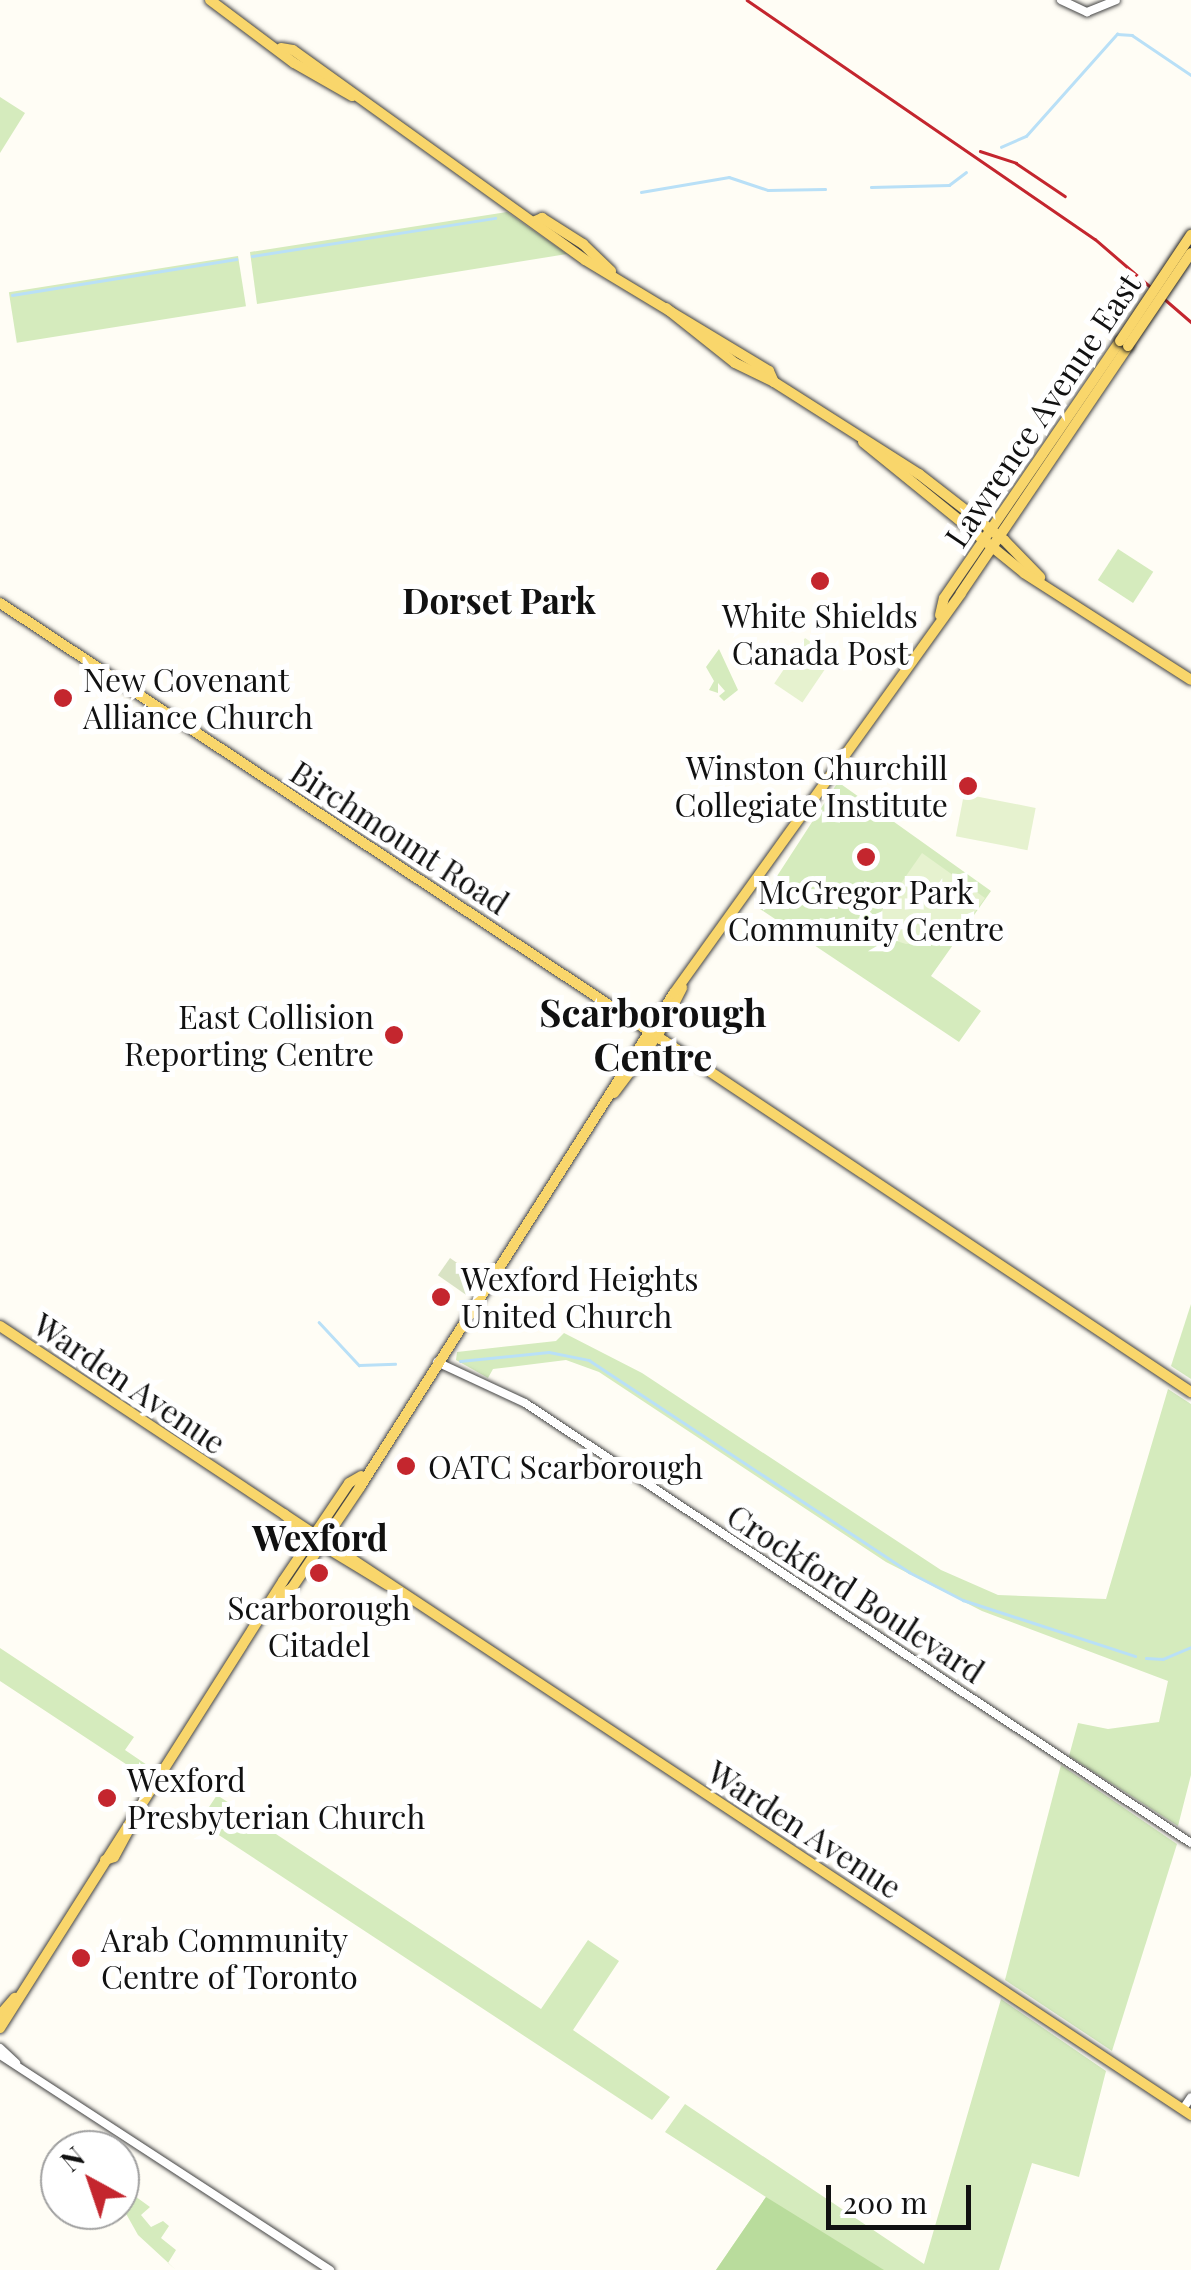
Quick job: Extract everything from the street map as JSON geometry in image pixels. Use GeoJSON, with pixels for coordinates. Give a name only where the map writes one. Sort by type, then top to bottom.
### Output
{"type":"FeatureCollection","features":[{"type":"Feature","properties":{"kind":"main road"},"geometry":{"type":"LineString","coordinates":[[210,0],[535,221],[602,271],[611,271],[738,358],[770,371],[774,382],[863,442],[1040,577],[1191,680]]}},
{"type":"Feature","properties":{"kind":"main road","name":"Lawrence Avenue East"},"geometry":{"type":"LineString","coordinates":[[940,616],[944,598],[992,538],[1124,343],[1191,234]]}},
{"type":"Feature","properties":{"kind":"main road","name":"Lawrence Avenue East"},"geometry":{"type":"LineString","coordinates":[[1124,343],[1191,253]]}},
{"type":"Feature","properties":{"kind":"main road"},"geometry":{"type":"LineString","coordinates":[[992,538],[1008,560]]}},
{"type":"Feature","properties":{"kind":"main road","name":"Lawrence Avenue East"},"geometry":{"type":"LineString","coordinates":[[0,2028],[105,1860],[682,988],[985,557],[992,538]]}},
{"type":"Feature","properties":{"kind":"main road"},"geometry":{"type":"LineString","coordinates":[[985,557],[1008,560],[1040,577]]}},
{"type":"Feature","properties":{"kind":"main road","name":"Birchmount Road"},"geometry":{"type":"LineString","coordinates":[[0,602],[1191,1392]]}},
{"type":"Feature","properties":{"kind":"main road","name":"Warden Avenue"},"geometry":{"type":"LineString","coordinates":[[0,1326],[1187,2112]]}},
{"type":"Feature","properties":{"kind":"main road","name":"Lawrence Avenue East"},"geometry":{"type":"LineString","coordinates":[[0,2015],[16,1997]]}},
{"type":"Feature","properties":{"kind":"street"},"geometry":{"type":"LineString","coordinates":[[1061,0],[1088,12],[1116,0]]}},
{"type":"Feature","properties":{"kind":"street","name":"Crockford Boulevard"},"geometry":{"type":"LineString","coordinates":[[437,1362],[525,1403],[1191,1843]]}},
{"type":"Feature","properties":{"kind":"street"},"geometry":{"type":"LineString","coordinates":[[0,2051],[330,2270]]}},
{"type":"Feature","properties":{"kind":"street"},"geometry":{"type":"LineString","coordinates":[[1187,2112],[1191,2097]]}},
{"type":"Feature","properties":{"kind":"green space"},"geometry":{"type":"Polygon","coordinates":[[[0,97],[25,113],[0,153],[0,97]]]}},
{"type":"Feature","properties":{"kind":"green space"},"geometry":{"type":"Polygon","coordinates":[[[507,212],[567,254],[257,304],[250,252],[507,212]]]}},
{"type":"Feature","properties":{"kind":"green space"},"geometry":{"type":"Polygon","coordinates":[[[238,256],[246,306],[17,343],[9,292],[238,256]]]}},
{"type":"Feature","properties":{"kind":"green space"},"geometry":{"type":"Polygon","coordinates":[[[1118,549],[1153,572],[1133,603],[1098,580],[1118,549]]]}},
{"type":"Feature","properties":{"kind":"green space"},"geometry":{"type":"Polygon","coordinates":[[[805,638],[833,657],[802,703],[774,684],[805,638]]]}},
{"type":"Feature","properties":{"kind":"green space"},"geometry":{"type":"Polygon","coordinates":[[[719,649],[738,690],[724,701],[719,696],[725,691],[718,683],[718,693],[709,690],[714,681],[706,667],[719,649]]]}},
{"type":"Feature","properties":{"kind":"green space"},"geometry":{"type":"Polygon","coordinates":[[[838,782],[991,891],[931,976],[981,1011],[959,1042],[757,907],[838,782]]]}},
{"type":"Feature","properties":{"kind":"green space"},"geometry":{"type":"Polygon","coordinates":[[[964,794],[1036,808],[1027,850],[956,836],[964,794]]]}},
{"type":"Feature","properties":{"kind":"green space"},"geometry":{"type":"Polygon","coordinates":[[[922,853],[985,898],[961,931],[931,941],[906,944],[867,932],[922,853]]]}},
{"type":"Feature","properties":{"kind":"green space"},"geometry":{"type":"Polygon","coordinates":[[[450,1258],[479,1278],[467,1295],[438,1275],[450,1258]]]}},
{"type":"Feature","properties":{"kind":"green space"},"geometry":{"type":"Polygon","coordinates":[[[1191,1304],[1191,1379],[1171,1366],[1191,1304]]]}},
{"type":"Feature","properties":{"kind":"green space"},"geometry":{"type":"Polygon","coordinates":[[[564,1333],[642,1373],[941,1570],[998,1595],[1106,1599],[1168,1389],[1191,1404],[1191,1775],[1178,1826],[1069,1756],[1078,1723],[1108,1729],[1159,1722],[1168,1681],[982,1611],[886,1562],[599,1372],[566,1360],[493,1369],[488,1378],[456,1360],[457,1352],[556,1341],[564,1333]]]}},
{"type":"Feature","properties":{"kind":"green space"},"geometry":{"type":"Polygon","coordinates":[[[0,1648],[134,1737],[125,1750],[150,1767],[144,1776],[0,1681],[0,1648]]]}},
{"type":"Feature","properties":{"kind":"green space"},"geometry":{"type":"Polygon","coordinates":[[[1061,1765],[1177,1844],[1112,2051],[1005,1980],[1061,1765]]]}},
{"type":"Feature","properties":{"kind":"green space"},"geometry":{"type":"Polygon","coordinates":[[[217,1795],[541,2009],[588,1940],[619,1961],[573,2030],[670,2097],[652,2120],[199,1822],[217,1795]]]}},
{"type":"Feature","properties":{"kind":"green space"},"geometry":{"type":"Polygon","coordinates":[[[1001,1999],[1106,2071],[1079,2177],[1032,2163],[999,2270],[716,2270],[766,2197],[665,2132],[685,2104],[924,2264],[1001,1999]]]}},
{"type":"Feature","properties":{"kind":"green space"},"geometry":{"type":"Polygon","coordinates":[[[766,2197],[884,2270],[716,2270],[766,2197]]]}},
{"type":"Feature","properties":{"kind":"green space"},"geometry":{"type":"Polygon","coordinates":[[[140,2200],[150,2207],[141,2215],[151,2227],[163,2221],[169,2226],[161,2238],[176,2250],[168,2263],[135,2230],[140,2230],[140,2200]]]}},
{"type":"Feature","properties":{"kind":"waterway"},"geometry":{"type":"LineString","coordinates":[[1001,147],[1026,136],[1117,34],[1132,35],[1191,75]]}},
{"type":"Feature","properties":{"kind":"waterway"},"geometry":{"type":"LineString","coordinates":[[871,187],[949,185],[966,172]]}},
{"type":"Feature","properties":{"kind":"waterway"},"geometry":{"type":"LineString","coordinates":[[641,192],[729,177],[768,190],[825,189]]}},
{"type":"Feature","properties":{"kind":"waterway"},"geometry":{"type":"LineString","coordinates":[[252,256],[495,218]]}},
{"type":"Feature","properties":{"kind":"waterway"},"geometry":{"type":"LineString","coordinates":[[12,295],[236,259]]}},
{"type":"Feature","properties":{"kind":"waterway"},"geometry":{"type":"LineString","coordinates":[[319,1322],[359,1365],[395,1364]]}},
{"type":"Feature","properties":{"kind":"waterway"},"geometry":{"type":"LineString","coordinates":[[460,1361],[549,1352],[589,1360],[909,1572],[963,1600],[1135,1656]]}},
{"type":"Feature","properties":{"kind":"waterway"},"geometry":{"type":"LineString","coordinates":[[1146,1658],[1163,1659],[1191,1647]]}},
{"type":"Feature","properties":{"kind":"railway"},"geometry":{"type":"LineString","coordinates":[[747,0],[1095,239],[1191,322]]}},
{"type":"Feature","properties":{"kind":"railway"},"geometry":{"type":"LineString","coordinates":[[980,151],[1016,163],[1065,196]]}},
{"type":"Feature","properties":{"kind":"place","name":"White Shields Canada Post"},"geometry":{"type":"Point","coordinates":[820,581]}},
{"type":"Feature","properties":{"kind":"place","name":"New Covenant Alliance Church"},"geometry":{"type":"Point","coordinates":[63,698]}},
{"type":"Feature","properties":{"kind":"place","name":"Winston Churchill Collegiate Institute"},"geometry":{"type":"Point","coordinates":[968,786]}},
{"type":"Feature","properties":{"kind":"place","name":"McGregor Park Community Centre"},"geometry":{"type":"Point","coordinates":[866,857]}},
{"type":"Feature","properties":{"kind":"place","name":"East Collision Reporting Centre"},"geometry":{"type":"Point","coordinates":[394,1035]}},
{"type":"Feature","properties":{"kind":"place","name":"Wexford Heights United Church"},"geometry":{"type":"Point","coordinates":[441,1297]}},
{"type":"Feature","properties":{"kind":"place","name":"OATC Scarborough"},"geometry":{"type":"Point","coordinates":[406,1466]}},
{"type":"Feature","properties":{"kind":"place","name":"Scarborough Citadel"},"geometry":{"type":"Point","coordinates":[319,1573]}},
{"type":"Feature","properties":{"kind":"place","name":"Wexford Presbyterian Church"},"geometry":{"type":"Point","coordinates":[107,1798]}},
{"type":"Feature","properties":{"kind":"place","name":"Arab Community Centre of Toronto"},"geometry":{"type":"Point","coordinates":[81,1958]}},
{"type":"Feature","properties":{"kind":"district","name":"Dorset Park"},"geometry":{"type":"Point","coordinates":[499,600]}},
{"type":"Feature","properties":{"kind":"district","name":"Scarborough Centre"},"geometry":{"type":"Point","coordinates":[653,1034]}},
{"type":"Feature","properties":{"kind":"district","name":"Wexford"},"geometry":{"type":"Point","coordinates":[320,1537]}}]}
